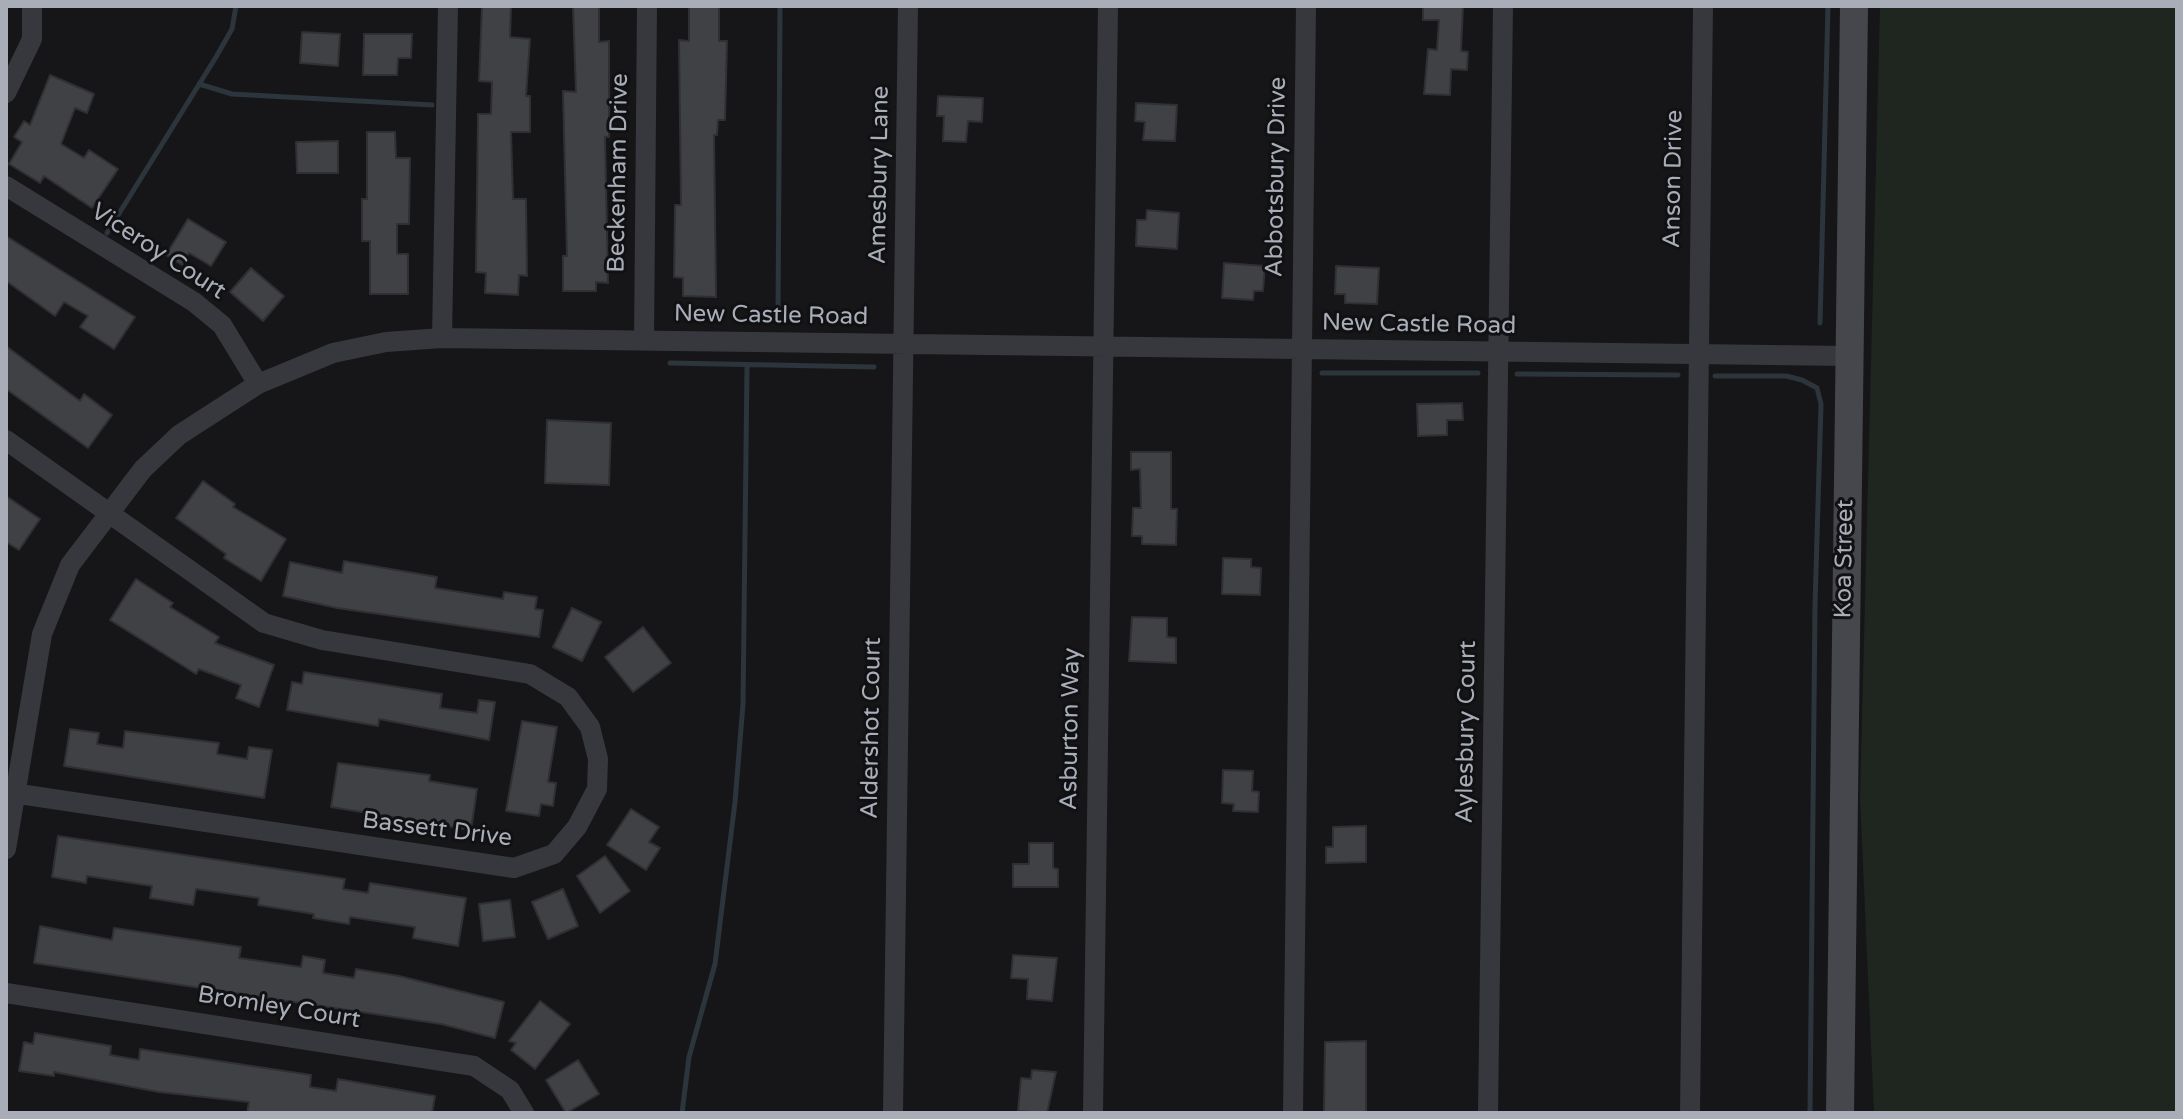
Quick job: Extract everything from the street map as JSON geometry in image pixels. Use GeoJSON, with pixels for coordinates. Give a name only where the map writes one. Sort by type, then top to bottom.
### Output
{"type":"FeatureCollection","features":[{"type":"Feature","properties":{"kind":"main road","name":"Koa Street"},"geometry":{"type":"LineString","coordinates":[[1840,1113],[1854,6]]}},
{"type":"Feature","properties":{"kind":"street"},"geometry":{"type":"LineString","coordinates":[[6,93],[32,39],[32,6]]}},
{"type":"Feature","properties":{"kind":"street"},"geometry":{"type":"LineString","coordinates":[[442,338],[448,6]]}},
{"type":"Feature","properties":{"kind":"street","name":"Beckenham Drive"},"geometry":{"type":"LineString","coordinates":[[644,340],[647,6]]}},
{"type":"Feature","properties":{"kind":"street","name":"Amesbury Lane"},"geometry":{"type":"LineString","coordinates":[[904,345],[908,6]]}},
{"type":"Feature","properties":{"kind":"street"},"geometry":{"type":"LineString","coordinates":[[1101,346],[1108,6]]}},
{"type":"Feature","properties":{"kind":"street","name":"Abbotsbury Drive"},"geometry":{"type":"LineString","coordinates":[[1300,350],[1306,6]]}},
{"type":"Feature","properties":{"kind":"street"},"geometry":{"type":"LineString","coordinates":[[1498,352],[1503,6]]}},
{"type":"Feature","properties":{"kind":"street","name":"Anson Drive"},"geometry":{"type":"LineString","coordinates":[[1698,354],[1703,6]]}},
{"type":"Feature","properties":{"kind":"street","name":"Viceroy Court"},"geometry":{"type":"LineString","coordinates":[[6,186],[194,302],[222,325],[258,384]]}},
{"type":"Feature","properties":{"kind":"street","name":"New Castle Road"},"geometry":{"type":"LineString","coordinates":[[6,849],[10,793],[42,634],[70,565],[143,469],[179,435],[258,384],[333,353],[386,342],[442,338],[1848,356]]}},
{"type":"Feature","properties":{"kind":"street","name":"Aldershot Court"},"geometry":{"type":"LineString","coordinates":[[893,1113],[904,345]]}},
{"type":"Feature","properties":{"kind":"street","name":"Asburton Way"},"geometry":{"type":"LineString","coordinates":[[1093,1113],[1101,346]]}},
{"type":"Feature","properties":{"kind":"street"},"geometry":{"type":"LineString","coordinates":[[1293,1113],[1300,350]]}},
{"type":"Feature","properties":{"kind":"street","name":"Aylesbury Court"},"geometry":{"type":"LineString","coordinates":[[1488,1113],[1498,352]]}},
{"type":"Feature","properties":{"kind":"street"},"geometry":{"type":"LineString","coordinates":[[1690,1113],[1698,354]]}},
{"type":"Feature","properties":{"kind":"street","name":"Bassett Drive"},"geometry":{"type":"LineString","coordinates":[[6,440],[223,598],[264,623],[286,632],[530,674],[568,697],[590,727],[598,759],[597,789],[577,827],[554,854],[514,868],[10,793]]}},
{"type":"Feature","properties":{"kind":"street","name":"Bromley Court"},"geometry":{"type":"LineString","coordinates":[[6,993],[474,1066],[510,1090],[524,1113]]}},
{"type":"Feature","properties":{"kind":"shaded area"},"geometry":{"type":"Polygon","coordinates":[[[1880,6],[2177,6],[2177,1113],[1874,1113],[1860,798],[1880,6]]]}},
{"type":"Feature","properties":{"kind":"building"},"geometry":{"type":"Polygon","coordinates":[[[482,6],[511,6],[510,37],[530,39],[526,96],[530,96],[530,132],[511,132],[513,199],[526,199],[527,276],[519,275],[518,295],[485,293],[486,273],[476,272],[478,114],[491,114],[492,82],[479,81],[482,6]]]}},
{"type":"Feature","properties":{"kind":"building"},"geometry":{"type":"Polygon","coordinates":[[[573,6],[599,6],[599,42],[609,41],[609,137],[605,137],[608,283],[596,282],[596,291],[563,291],[563,256],[567,256],[563,91],[576,92],[573,6]]]}},
{"type":"Feature","properties":{"kind":"building"},"geometry":{"type":"Polygon","coordinates":[[[689,6],[719,6],[719,41],[727,41],[725,120],[718,120],[717,135],[714,135],[716,297],[683,296],[683,278],[674,277],[675,205],[681,205],[679,40],[689,41],[689,6]]]}},
{"type":"Feature","properties":{"kind":"building"},"geometry":{"type":"Polygon","coordinates":[[[1423,6],[1463,6],[1461,51],[1468,52],[1467,70],[1451,69],[1450,95],[1424,94],[1428,49],[1437,50],[1439,20],[1423,20],[1423,6]]]}},
{"type":"Feature","properties":{"kind":"building"},"geometry":{"type":"Polygon","coordinates":[[[302,32],[340,34],[338,66],[300,63],[302,32]]]}},
{"type":"Feature","properties":{"kind":"building"},"geometry":{"type":"Polygon","coordinates":[[[364,34],[412,34],[411,58],[398,58],[397,75],[363,75],[364,34]]]}},
{"type":"Feature","properties":{"kind":"building"},"geometry":{"type":"Polygon","coordinates":[[[50,75],[94,94],[87,113],[75,108],[61,144],[84,158],[89,150],[118,169],[92,208],[44,176],[40,183],[9,164],[22,142],[14,137],[24,121],[30,125],[50,75]]]}},
{"type":"Feature","properties":{"kind":"building"},"geometry":{"type":"Polygon","coordinates":[[[938,96],[983,98],[982,122],[968,121],[966,142],[943,141],[944,116],[937,116],[938,96]]]}},
{"type":"Feature","properties":{"kind":"building"},"geometry":{"type":"Polygon","coordinates":[[[1136,103],[1177,105],[1175,141],[1143,140],[1145,122],[1135,121],[1136,103]]]}},
{"type":"Feature","properties":{"kind":"building"},"geometry":{"type":"Polygon","coordinates":[[[367,132],[395,132],[396,158],[410,158],[409,224],[397,224],[397,254],[408,254],[408,294],[370,294],[370,241],[362,241],[362,199],[367,199],[367,132]]]}},
{"type":"Feature","properties":{"kind":"building"},"geometry":{"type":"Polygon","coordinates":[[[338,141],[338,173],[297,173],[296,142],[338,141]]]}},
{"type":"Feature","properties":{"kind":"building"},"geometry":{"type":"Polygon","coordinates":[[[1147,210],[1179,213],[1177,249],[1136,246],[1137,220],[1146,220],[1147,210]]]}},
{"type":"Feature","properties":{"kind":"building"},"geometry":{"type":"Polygon","coordinates":[[[188,219],[226,242],[211,266],[189,253],[182,265],[166,255],[188,219]]]}},
{"type":"Feature","properties":{"kind":"building"},"geometry":{"type":"Polygon","coordinates":[[[6,236],[135,317],[114,349],[80,327],[88,316],[64,302],[55,316],[6,281],[6,236]]]}},
{"type":"Feature","properties":{"kind":"building"},"geometry":{"type":"Polygon","coordinates":[[[1224,263],[1265,266],[1263,291],[1254,291],[1253,300],[1222,298],[1224,263]]]}},
{"type":"Feature","properties":{"kind":"building"},"geometry":{"type":"Polygon","coordinates":[[[1336,266],[1379,268],[1377,304],[1345,303],[1345,294],[1335,294],[1336,266]]]}},
{"type":"Feature","properties":{"kind":"building"},"geometry":{"type":"Polygon","coordinates":[[[251,268],[284,296],[263,321],[230,292],[251,268]]]}},
{"type":"Feature","properties":{"kind":"building"},"geometry":{"type":"Polygon","coordinates":[[[6,346],[80,401],[84,394],[112,415],[88,448],[6,389],[6,346]]]}},
{"type":"Feature","properties":{"kind":"building"},"geometry":{"type":"Polygon","coordinates":[[[1462,403],[1463,420],[1447,420],[1447,435],[1418,436],[1417,404],[1462,403]]]}},
{"type":"Feature","properties":{"kind":"building"},"geometry":{"type":"Polygon","coordinates":[[[547,420],[611,423],[609,485],[545,483],[547,420]]]}},
{"type":"Feature","properties":{"kind":"building"},"geometry":{"type":"Polygon","coordinates":[[[1131,452],[1171,452],[1171,509],[1177,509],[1176,545],[1142,544],[1142,536],[1132,536],[1133,508],[1141,508],[1140,469],[1131,470],[1131,452]]]}},
{"type":"Feature","properties":{"kind":"building"},"geometry":{"type":"Polygon","coordinates":[[[203,481],[235,504],[233,507],[286,539],[261,581],[224,558],[226,554],[176,518],[203,481]]]}},
{"type":"Feature","properties":{"kind":"building"},"geometry":{"type":"Polygon","coordinates":[[[6,496],[40,519],[19,550],[6,542],[6,496]]]}},
{"type":"Feature","properties":{"kind":"building"},"geometry":{"type":"Polygon","coordinates":[[[1223,558],[1251,559],[1251,567],[1261,568],[1260,595],[1222,594],[1223,558]]]}},
{"type":"Feature","properties":{"kind":"building"},"geometry":{"type":"Polygon","coordinates":[[[344,561],[437,577],[435,588],[503,599],[504,592],[537,597],[535,609],[543,610],[539,637],[337,608],[283,596],[290,562],[342,573],[344,561]]]}},
{"type":"Feature","properties":{"kind":"building"},"geometry":{"type":"Polygon","coordinates":[[[136,579],[173,603],[170,607],[219,637],[215,643],[274,665],[259,707],[236,698],[241,685],[199,669],[196,674],[110,620],[136,579]]]}},
{"type":"Feature","properties":{"kind":"building"},"geometry":{"type":"Polygon","coordinates":[[[572,608],[601,622],[582,661],[553,647],[572,608]]]}},
{"type":"Feature","properties":{"kind":"building"},"geometry":{"type":"Polygon","coordinates":[[[1132,617],[1167,618],[1167,637],[1176,638],[1176,663],[1129,661],[1132,617]]]}},
{"type":"Feature","properties":{"kind":"building"},"geometry":{"type":"Polygon","coordinates":[[[643,627],[671,663],[633,692],[605,657],[643,627]]]}},
{"type":"Feature","properties":{"kind":"building"},"geometry":{"type":"Polygon","coordinates":[[[304,672],[442,694],[440,708],[477,713],[479,700],[495,702],[489,740],[379,719],[378,726],[287,710],[292,682],[302,684],[304,672]]]}},
{"type":"Feature","properties":{"kind":"building"},"geometry":{"type":"Polygon","coordinates":[[[522,721],[557,727],[548,782],[556,783],[553,806],[541,804],[539,816],[506,811],[522,721]]]}},
{"type":"Feature","properties":{"kind":"building"},"geometry":{"type":"Polygon","coordinates":[[[70,729],[99,733],[97,744],[123,748],[125,731],[219,743],[217,754],[247,759],[249,747],[272,750],[264,798],[64,766],[70,729]]]}},
{"type":"Feature","properties":{"kind":"building"},"geometry":{"type":"Polygon","coordinates":[[[338,763],[430,775],[429,781],[477,789],[471,830],[331,807],[338,763]]]}},
{"type":"Feature","properties":{"kind":"building"},"geometry":{"type":"Polygon","coordinates":[[[1223,770],[1253,771],[1252,791],[1259,792],[1258,812],[1233,811],[1234,804],[1222,803],[1223,770]]]}},
{"type":"Feature","properties":{"kind":"building"},"geometry":{"type":"Polygon","coordinates":[[[631,809],[659,827],[649,842],[660,848],[646,870],[607,845],[631,809]]]}},
{"type":"Feature","properties":{"kind":"building"},"geometry":{"type":"Polygon","coordinates":[[[1366,826],[1366,862],[1326,863],[1326,847],[1333,847],[1333,827],[1366,826]]]}},
{"type":"Feature","properties":{"kind":"building"},"geometry":{"type":"Polygon","coordinates":[[[58,836],[345,879],[343,889],[368,893],[370,883],[466,898],[458,946],[413,938],[415,927],[350,917],[349,924],[313,918],[314,914],[258,905],[259,898],[196,889],[193,905],[150,898],[152,886],[87,876],[86,883],[52,877],[58,836]]]}},
{"type":"Feature","properties":{"kind":"building"},"geometry":{"type":"Polygon","coordinates":[[[1029,843],[1053,843],[1053,868],[1058,869],[1058,887],[1013,887],[1013,864],[1029,864],[1029,843]]]}},
{"type":"Feature","properties":{"kind":"building"},"geometry":{"type":"Polygon","coordinates":[[[605,856],[630,891],[600,913],[577,876],[605,856]]]}},
{"type":"Feature","properties":{"kind":"building"},"geometry":{"type":"Polygon","coordinates":[[[563,889],[578,926],[548,939],[532,902],[563,889]]]}},
{"type":"Feature","properties":{"kind":"building"},"geometry":{"type":"Polygon","coordinates":[[[510,900],[515,937],[483,941],[479,904],[510,900]]]}},
{"type":"Feature","properties":{"kind":"building"},"geometry":{"type":"Polygon","coordinates":[[[40,926],[112,940],[114,928],[241,947],[239,958],[301,967],[303,956],[325,960],[323,973],[354,978],[356,969],[399,976],[504,1002],[495,1038],[441,1024],[34,963],[40,926]]]}},
{"type":"Feature","properties":{"kind":"building"},"geometry":{"type":"Polygon","coordinates":[[[1013,955],[1057,958],[1052,1001],[1027,999],[1028,979],[1011,978],[1013,955]]]}},
{"type":"Feature","properties":{"kind":"building"},"geometry":{"type":"Polygon","coordinates":[[[540,1001],[570,1024],[535,1069],[511,1050],[516,1043],[509,1041],[540,1001]]]}},
{"type":"Feature","properties":{"kind":"building"},"geometry":{"type":"Polygon","coordinates":[[[35,1033],[111,1046],[110,1055],[139,1060],[140,1049],[311,1075],[310,1087],[336,1091],[338,1079],[435,1096],[432,1113],[247,1113],[249,1102],[159,1092],[54,1072],[54,1076],[19,1071],[24,1042],[33,1044],[35,1033]]]}},
{"type":"Feature","properties":{"kind":"building"},"geometry":{"type":"Polygon","coordinates":[[[1366,1041],[1366,1113],[1324,1113],[1325,1042],[1366,1041]]]}},
{"type":"Feature","properties":{"kind":"building"},"geometry":{"type":"Polygon","coordinates":[[[578,1060],[599,1094],[566,1113],[546,1080],[578,1060]]]}},
{"type":"Feature","properties":{"kind":"building"},"geometry":{"type":"Polygon","coordinates":[[[1032,1070],[1056,1072],[1047,1113],[1018,1111],[1021,1078],[1031,1079],[1032,1070]]]}},
{"type":"Feature","properties":{"kind":"waterway"},"geometry":{"type":"LineString","coordinates":[[107,233],[232,29],[236,6]]}},
{"type":"Feature","properties":{"kind":"waterway"},"geometry":{"type":"LineString","coordinates":[[778,316],[780,6]]}},
{"type":"Feature","properties":{"kind":"waterway"},"geometry":{"type":"LineString","coordinates":[[1820,323],[1828,6]]}},
{"type":"Feature","properties":{"kind":"waterway"},"geometry":{"type":"LineString","coordinates":[[199,84],[232,94],[432,105]]}},
{"type":"Feature","properties":{"kind":"waterway"},"geometry":{"type":"LineString","coordinates":[[670,363],[874,367]]}},
{"type":"Feature","properties":{"kind":"waterway"},"geometry":{"type":"LineString","coordinates":[[682,1113],[689,1057],[715,964],[735,802],[743,704],[747,367]]}},
{"type":"Feature","properties":{"kind":"waterway"},"geometry":{"type":"LineString","coordinates":[[1322,373],[1478,373]]}},
{"type":"Feature","properties":{"kind":"waterway"},"geometry":{"type":"LineString","coordinates":[[1517,374],[1678,375]]}},
{"type":"Feature","properties":{"kind":"waterway"},"geometry":{"type":"LineString","coordinates":[[1715,376],[1786,376],[1802,380],[1817,388],[1821,404],[1815,605],[1810,1113]]}}]}
